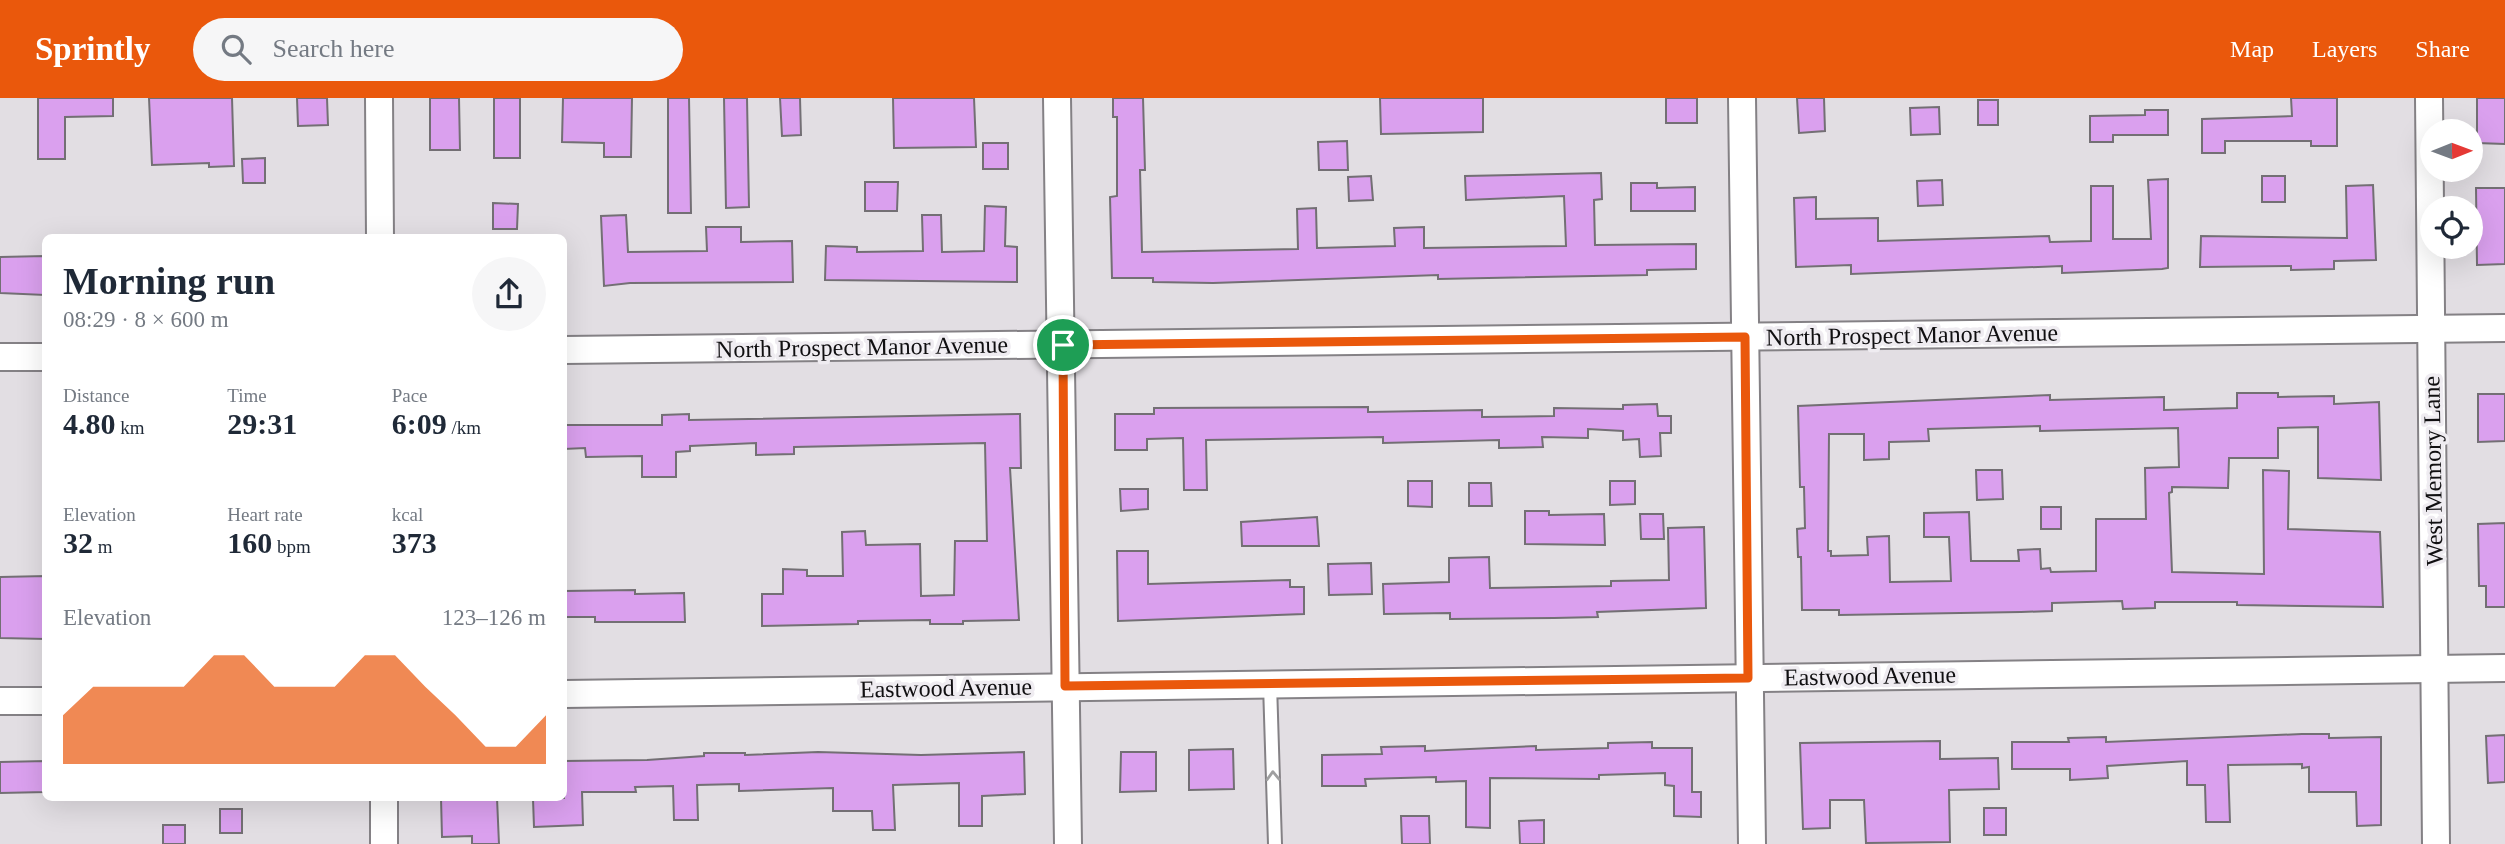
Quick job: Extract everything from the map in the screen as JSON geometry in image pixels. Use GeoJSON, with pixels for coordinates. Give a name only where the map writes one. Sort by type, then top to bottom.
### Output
{"type":"FeatureCollection","features":[{"type":"Feature","properties":{"kind":"street"},"geometry":{"type":"LineString","coordinates":[[379,98],[380,234]]}},
{"type":"Feature","properties":{"kind":"street"},"geometry":{"type":"LineString","coordinates":[[1057,98],[1063,345],[1068,844]]}},
{"type":"Feature","properties":{"kind":"street"},"geometry":{"type":"LineString","coordinates":[[1742,98],[1752,844]]}},
{"type":"Feature","properties":{"kind":"street","name":"West Memory Lane"},"geometry":{"type":"LineString","coordinates":[[2429,98],[2436,844]]}},
{"type":"Feature","properties":{"kind":"street","name":"North Prospect Manor Avenue"},"geometry":{"type":"LineString","coordinates":[[567,351],[2505,328]]}},
{"type":"Feature","properties":{"kind":"street"},"geometry":{"type":"LineString","coordinates":[[0,357],[42,356]]}},
{"type":"Feature","properties":{"kind":"street","name":"Eastwood Avenue"},"geometry":{"type":"LineString","coordinates":[[567,694],[2505,668]]}},
{"type":"Feature","properties":{"kind":"street"},"geometry":{"type":"LineString","coordinates":[[0,701],[42,701]]}},
{"type":"Feature","properties":{"kind":"street"},"geometry":{"type":"LineString","coordinates":[[384,801],[384,844]]}},
{"type":"Feature","properties":{"kind":"lane"},"geometry":{"type":"LineString","coordinates":[[1270,684],[1275,844]]}},
{"type":"Feature","properties":{"kind":"building"},"geometry":{"type":"Polygon","coordinates":[[[38,98],[113,98],[113,116],[65,117],[65,159],[38,159],[38,98]]]}},
{"type":"Feature","properties":{"kind":"building"},"geometry":{"type":"Polygon","coordinates":[[[149,98],[232,98],[234,166],[209,167],[209,163],[152,165],[149,98]]]}},
{"type":"Feature","properties":{"kind":"building"},"geometry":{"type":"Polygon","coordinates":[[[297,98],[327,98],[328,125],[298,126],[297,98]]]}},
{"type":"Feature","properties":{"kind":"building"},"geometry":{"type":"Polygon","coordinates":[[[430,98],[459,98],[460,150],[430,150],[430,98]]]}},
{"type":"Feature","properties":{"kind":"building"},"geometry":{"type":"Polygon","coordinates":[[[494,98],[520,98],[520,158],[494,158],[494,98]]]}},
{"type":"Feature","properties":{"kind":"building"},"geometry":{"type":"Polygon","coordinates":[[[563,98],[632,98],[631,157],[604,157],[604,143],[562,142],[563,98]]]}},
{"type":"Feature","properties":{"kind":"building"},"geometry":{"type":"Polygon","coordinates":[[[668,98],[689,98],[691,213],[668,213],[668,98]]]}},
{"type":"Feature","properties":{"kind":"building"},"geometry":{"type":"Polygon","coordinates":[[[724,98],[747,98],[749,207],[726,208],[724,98]]]}},
{"type":"Feature","properties":{"kind":"building"},"geometry":{"type":"Polygon","coordinates":[[[780,98],[800,98],[801,135],[782,136],[780,98]]]}},
{"type":"Feature","properties":{"kind":"building"},"geometry":{"type":"Polygon","coordinates":[[[893,98],[974,98],[976,147],[894,148],[893,98]]]}},
{"type":"Feature","properties":{"kind":"building"},"geometry":{"type":"Polygon","coordinates":[[[1113,98],[1143,98],[1145,170],[1140,170],[1142,252],[1298,249],[1297,209],[1316,208],[1317,248],[1395,246],[1394,228],[1424,227],[1424,248],[1566,246],[1564,196],[1466,200],[1465,176],[1601,173],[1602,199],[1594,200],[1595,245],[1696,244],[1696,269],[1647,270],[1647,275],[1438,279],[1438,275],[1213,283],[1112,278],[1110,197],[1117,196],[1117,117],[1113,117],[1113,98]]]}},
{"type":"Feature","properties":{"kind":"building"},"geometry":{"type":"Polygon","coordinates":[[[1380,98],[1483,98],[1483,132],[1381,134],[1380,98]]]}},
{"type":"Feature","properties":{"kind":"building"},"geometry":{"type":"Polygon","coordinates":[[[1666,98],[1697,98],[1697,123],[1666,123],[1666,98]]]}},
{"type":"Feature","properties":{"kind":"building"},"geometry":{"type":"Polygon","coordinates":[[[1797,98],[1824,98],[1825,131],[1799,133],[1797,98]]]}},
{"type":"Feature","properties":{"kind":"building"},"geometry":{"type":"Polygon","coordinates":[[[2291,98],[2337,98],[2337,146],[2311,146],[2311,141],[2225,141],[2225,153],[2202,153],[2202,119],[2292,116],[2291,98]]]}},
{"type":"Feature","properties":{"kind":"building"},"geometry":{"type":"Polygon","coordinates":[[[2477,98],[2505,98],[2505,144],[2483,143],[2483,119],[2477,119],[2477,98]]]}},
{"type":"Feature","properties":{"kind":"building"},"geometry":{"type":"Polygon","coordinates":[[[1978,100],[1998,100],[1998,125],[1978,125],[1978,100]]]}},
{"type":"Feature","properties":{"kind":"building"},"geometry":{"type":"Polygon","coordinates":[[[1939,107],[1940,134],[1911,135],[1910,108],[1939,107]]]}},
{"type":"Feature","properties":{"kind":"building"},"geometry":{"type":"Polygon","coordinates":[[[2145,110],[2168,110],[2168,135],[2113,135],[2113,142],[2090,142],[2090,116],[2145,115],[2145,110]]]}},
{"type":"Feature","properties":{"kind":"building"},"geometry":{"type":"Polygon","coordinates":[[[1347,141],[1348,170],[1319,170],[1318,142],[1347,141]]]}},
{"type":"Feature","properties":{"kind":"building"},"geometry":{"type":"Polygon","coordinates":[[[983,143],[1008,143],[1008,169],[983,169],[983,143]]]}},
{"type":"Feature","properties":{"kind":"building"},"geometry":{"type":"Polygon","coordinates":[[[265,158],[265,183],[243,183],[242,159],[265,158]]]}},
{"type":"Feature","properties":{"kind":"building"},"geometry":{"type":"Polygon","coordinates":[[[1371,176],[1373,200],[1349,201],[1348,177],[1371,176]]]}},
{"type":"Feature","properties":{"kind":"building"},"geometry":{"type":"Polygon","coordinates":[[[2262,176],[2285,176],[2285,202],[2262,202],[2262,176]]]}},
{"type":"Feature","properties":{"kind":"building"},"geometry":{"type":"Polygon","coordinates":[[[2168,179],[2168,268],[2062,273],[2062,266],[1851,274],[1851,265],[1796,267],[1794,198],[1816,197],[1816,219],[1878,218],[1878,241],[2049,236],[2050,242],[2091,241],[2091,186],[2113,186],[2113,239],[2151,239],[2148,180],[2168,179]]]}},
{"type":"Feature","properties":{"kind":"building"},"geometry":{"type":"Polygon","coordinates":[[[1942,180],[1943,205],[1918,206],[1917,181],[1942,180]]]}},
{"type":"Feature","properties":{"kind":"building"},"geometry":{"type":"Polygon","coordinates":[[[865,182],[898,182],[897,211],[865,211],[865,182]]]}},
{"type":"Feature","properties":{"kind":"building"},"geometry":{"type":"Polygon","coordinates":[[[1631,183],[1657,183],[1657,188],[1695,187],[1695,211],[1631,211],[1631,183]]]}},
{"type":"Feature","properties":{"kind":"building"},"geometry":{"type":"Polygon","coordinates":[[[2373,185],[2376,260],[2334,261],[2334,269],[2291,270],[2291,266],[2200,267],[2201,236],[2347,238],[2346,186],[2373,185]]]}},
{"type":"Feature","properties":{"kind":"building"},"geometry":{"type":"Polygon","coordinates":[[[2476,188],[2505,188],[2505,264],[2477,265],[2477,259],[2483,259],[2483,196],[2476,196],[2476,188]]]}},
{"type":"Feature","properties":{"kind":"building"},"geometry":{"type":"Polygon","coordinates":[[[493,203],[518,204],[517,229],[493,229],[493,203]]]}},
{"type":"Feature","properties":{"kind":"building"},"geometry":{"type":"Polygon","coordinates":[[[985,206],[1006,207],[1005,246],[1017,247],[1017,282],[825,280],[826,246],[857,247],[857,252],[923,251],[922,215],[941,215],[942,252],[984,251],[985,206]]]}},
{"type":"Feature","properties":{"kind":"building"},"geometry":{"type":"Polygon","coordinates":[[[626,215],[628,252],[707,251],[706,227],[741,227],[741,242],[792,241],[793,282],[630,283],[604,286],[601,216],[626,215]]]}},
{"type":"Feature","properties":{"kind":"building"},"geometry":{"type":"Polygon","coordinates":[[[42,256],[42,295],[0,293],[0,257],[42,256]]]}},
{"type":"Feature","properties":{"kind":"building"},"geometry":{"type":"Polygon","coordinates":[[[2237,393],[2278,393],[2278,397],[2334,396],[2334,404],[2379,402],[2381,480],[2318,478],[2318,427],[2278,428],[2278,458],[2229,458],[2228,488],[2172,487],[2172,492],[2169,493],[2172,572],[2264,574],[2263,470],[2289,471],[2288,529],[2380,532],[2383,607],[2155,602],[2155,608],[2123,609],[2122,601],[2052,603],[2052,611],[2021,612],[1839,615],[1839,610],[1802,610],[1801,557],[1798,557],[1797,529],[1805,528],[1804,487],[1800,487],[1798,406],[2050,395],[2050,400],[2164,397],[2164,410],[2237,408],[2237,393]],[[2040,426],[1928,429],[1929,441],[1889,442],[1889,459],[1864,460],[1864,434],[1829,434],[1828,551],[1831,551],[1831,556],[1868,555],[1867,537],[1889,536],[1890,582],[1951,581],[1949,537],[1924,537],[1924,513],[1969,512],[1971,561],[2019,561],[2018,550],[2040,549],[2041,569],[2050,568],[2051,572],[2096,571],[2096,519],[2146,519],[2145,468],[2179,467],[2178,428],[2040,431],[2040,426]]]}},
{"type":"Feature","properties":{"kind":"building"},"geometry":{"type":"Polygon","coordinates":[[[2478,394],[2505,394],[2505,441],[2478,442],[2478,394]]]}},
{"type":"Feature","properties":{"kind":"building"},"geometry":{"type":"Polygon","coordinates":[[[1657,404],[1658,416],[1671,416],[1671,433],[1660,433],[1661,456],[1640,457],[1639,439],[1623,440],[1623,431],[1588,429],[1588,438],[1542,437],[1543,447],[1499,448],[1499,440],[1383,443],[1383,437],[1206,440],[1207,490],[1184,490],[1183,438],[1147,439],[1147,450],[1115,450],[1115,414],[1154,414],[1154,408],[1368,407],[1368,412],[1482,410],[1482,417],[1554,416],[1554,408],[1623,409],[1623,405],[1657,404]]]}},
{"type":"Feature","properties":{"kind":"building"},"geometry":{"type":"Polygon","coordinates":[[[689,414],[689,420],[1020,414],[1021,468],[1010,468],[1019,620],[963,621],[963,624],[930,624],[930,620],[858,621],[858,624],[762,626],[762,594],[783,594],[783,569],[807,570],[807,576],[843,576],[842,532],[865,531],[866,545],[920,544],[921,596],[954,595],[955,541],[987,541],[985,443],[794,447],[794,454],[756,455],[756,443],[690,446],[690,451],[676,452],[676,477],[642,477],[642,456],[586,457],[585,448],[567,449],[567,425],[662,425],[662,415],[689,414]]]}},
{"type":"Feature","properties":{"kind":"building"},"geometry":{"type":"Polygon","coordinates":[[[1976,470],[2002,470],[2003,499],[1977,500],[1976,470]]]}},
{"type":"Feature","properties":{"kind":"building"},"geometry":{"type":"Polygon","coordinates":[[[1408,481],[1432,481],[1432,507],[1408,506],[1408,481]]]}},
{"type":"Feature","properties":{"kind":"building"},"geometry":{"type":"Polygon","coordinates":[[[1610,481],[1635,481],[1635,504],[1610,505],[1610,481]]]}},
{"type":"Feature","properties":{"kind":"building"},"geometry":{"type":"Polygon","coordinates":[[[1469,483],[1491,483],[1492,506],[1469,506],[1469,483]]]}},
{"type":"Feature","properties":{"kind":"building"},"geometry":{"type":"Polygon","coordinates":[[[1120,489],[1148,489],[1148,509],[1121,511],[1120,489]]]}},
{"type":"Feature","properties":{"kind":"building"},"geometry":{"type":"Polygon","coordinates":[[[2041,507],[2061,507],[2061,529],[2041,529],[2041,507]]]}},
{"type":"Feature","properties":{"kind":"building"},"geometry":{"type":"Polygon","coordinates":[[[1525,511],[1549,511],[1549,515],[1604,514],[1605,545],[1525,544],[1525,511]]]}},
{"type":"Feature","properties":{"kind":"building"},"geometry":{"type":"Polygon","coordinates":[[[1640,514],[1663,514],[1664,539],[1641,539],[1640,514]]]}},
{"type":"Feature","properties":{"kind":"building"},"geometry":{"type":"Polygon","coordinates":[[[1317,517],[1319,546],[1242,546],[1241,522],[1317,517]]]}},
{"type":"Feature","properties":{"kind":"building"},"geometry":{"type":"Polygon","coordinates":[[[2505,523],[2505,607],[2486,607],[2486,586],[2479,586],[2478,524],[2505,523]]]}},
{"type":"Feature","properties":{"kind":"building"},"geometry":{"type":"Polygon","coordinates":[[[1704,527],[1706,608],[1597,612],[1598,617],[1554,618],[1450,619],[1450,613],[1384,614],[1383,584],[1449,582],[1449,558],[1489,557],[1490,588],[1611,586],[1611,581],[1669,580],[1668,528],[1704,527]]]}},
{"type":"Feature","properties":{"kind":"building"},"geometry":{"type":"Polygon","coordinates":[[[1117,551],[1148,551],[1148,584],[1290,580],[1290,587],[1304,587],[1304,614],[1118,621],[1117,551]]]}},
{"type":"Feature","properties":{"kind":"building"},"geometry":{"type":"Polygon","coordinates":[[[1371,563],[1372,594],[1329,595],[1328,564],[1371,563]]]}},
{"type":"Feature","properties":{"kind":"building"},"geometry":{"type":"Polygon","coordinates":[[[42,576],[42,639],[0,638],[0,577],[42,576]]]}},
{"type":"Feature","properties":{"kind":"building"},"geometry":{"type":"Polygon","coordinates":[[[635,590],[635,594],[684,593],[685,622],[595,622],[595,617],[567,617],[567,591],[635,590]]]}},
{"type":"Feature","properties":{"kind":"building"},"geometry":{"type":"Polygon","coordinates":[[[2329,734],[2329,738],[2381,737],[2381,825],[2357,826],[2356,792],[2309,792],[2309,767],[2302,768],[2302,764],[2228,765],[2230,822],[2206,822],[2205,785],[2187,785],[2187,761],[2107,766],[2108,778],[2070,780],[2070,769],[2012,769],[2012,742],[2069,742],[2068,738],[2106,737],[2106,742],[2329,734]]]}},
{"type":"Feature","properties":{"kind":"building"},"geometry":{"type":"Polygon","coordinates":[[[2505,735],[2505,782],[2488,783],[2486,736],[2505,735]]]}},
{"type":"Feature","properties":{"kind":"building"},"geometry":{"type":"Polygon","coordinates":[[[1940,741],[1940,759],[1998,758],[1999,789],[1949,790],[1950,842],[1866,843],[1864,800],[1830,800],[1830,828],[1803,829],[1800,743],[1940,741]]]}},
{"type":"Feature","properties":{"kind":"building"},"geometry":{"type":"Polygon","coordinates":[[[1652,742],[1652,748],[1692,748],[1692,792],[1701,792],[1701,817],[1674,816],[1674,786],[1665,785],[1665,773],[1599,775],[1599,779],[1490,778],[1490,828],[1466,827],[1466,781],[1436,782],[1436,777],[1365,779],[1366,786],[1322,786],[1322,755],[1382,754],[1381,747],[1425,746],[1425,751],[1536,746],[1536,750],[1608,748],[1608,743],[1652,742]]]}},
{"type":"Feature","properties":{"kind":"building"},"geometry":{"type":"Polygon","coordinates":[[[1233,749],[1234,789],[1189,790],[1189,750],[1233,749]]]}},
{"type":"Feature","properties":{"kind":"building"},"geometry":{"type":"Polygon","coordinates":[[[818,752],[921,755],[1024,752],[1025,794],[982,796],[982,826],[959,826],[959,783],[893,785],[895,830],[873,830],[872,811],[833,811],[833,788],[739,791],[739,784],[697,785],[698,820],[674,820],[673,786],[635,787],[636,792],[582,792],[583,825],[534,827],[533,801],[567,801],[567,761],[647,760],[704,756],[704,753],[745,755],[818,752]]]}},
{"type":"Feature","properties":{"kind":"building"},"geometry":{"type":"Polygon","coordinates":[[[1121,752],[1156,752],[1156,791],[1120,792],[1121,752]]]}},
{"type":"Feature","properties":{"kind":"building"},"geometry":{"type":"Polygon","coordinates":[[[42,761],[42,792],[0,793],[0,762],[42,761]]]}},
{"type":"Feature","properties":{"kind":"building"},"geometry":{"type":"Polygon","coordinates":[[[441,801],[497,801],[499,844],[472,844],[472,836],[442,837],[441,801]]]}},
{"type":"Feature","properties":{"kind":"building"},"geometry":{"type":"Polygon","coordinates":[[[1984,808],[2006,808],[2006,835],[1984,835],[1984,808]]]}},
{"type":"Feature","properties":{"kind":"building"},"geometry":{"type":"Polygon","coordinates":[[[220,809],[242,809],[242,833],[220,833],[220,809]]]}},
{"type":"Feature","properties":{"kind":"building"},"geometry":{"type":"Polygon","coordinates":[[[1401,816],[1429,816],[1430,844],[1402,844],[1401,816]]]}},
{"type":"Feature","properties":{"kind":"building"},"geometry":{"type":"Polygon","coordinates":[[[1544,820],[1544,844],[1520,844],[1519,821],[1544,820]]]}},
{"type":"Feature","properties":{"kind":"building"},"geometry":{"type":"Polygon","coordinates":[[[163,825],[185,825],[185,844],[163,844],[163,825]]]}},
{"type":"Feature","properties":{"kind":"route"},"geometry":{"type":"LineString","coordinates":[[1745,337],[1748,678],[1065,686],[1063,345],[1745,337]]}}]}
